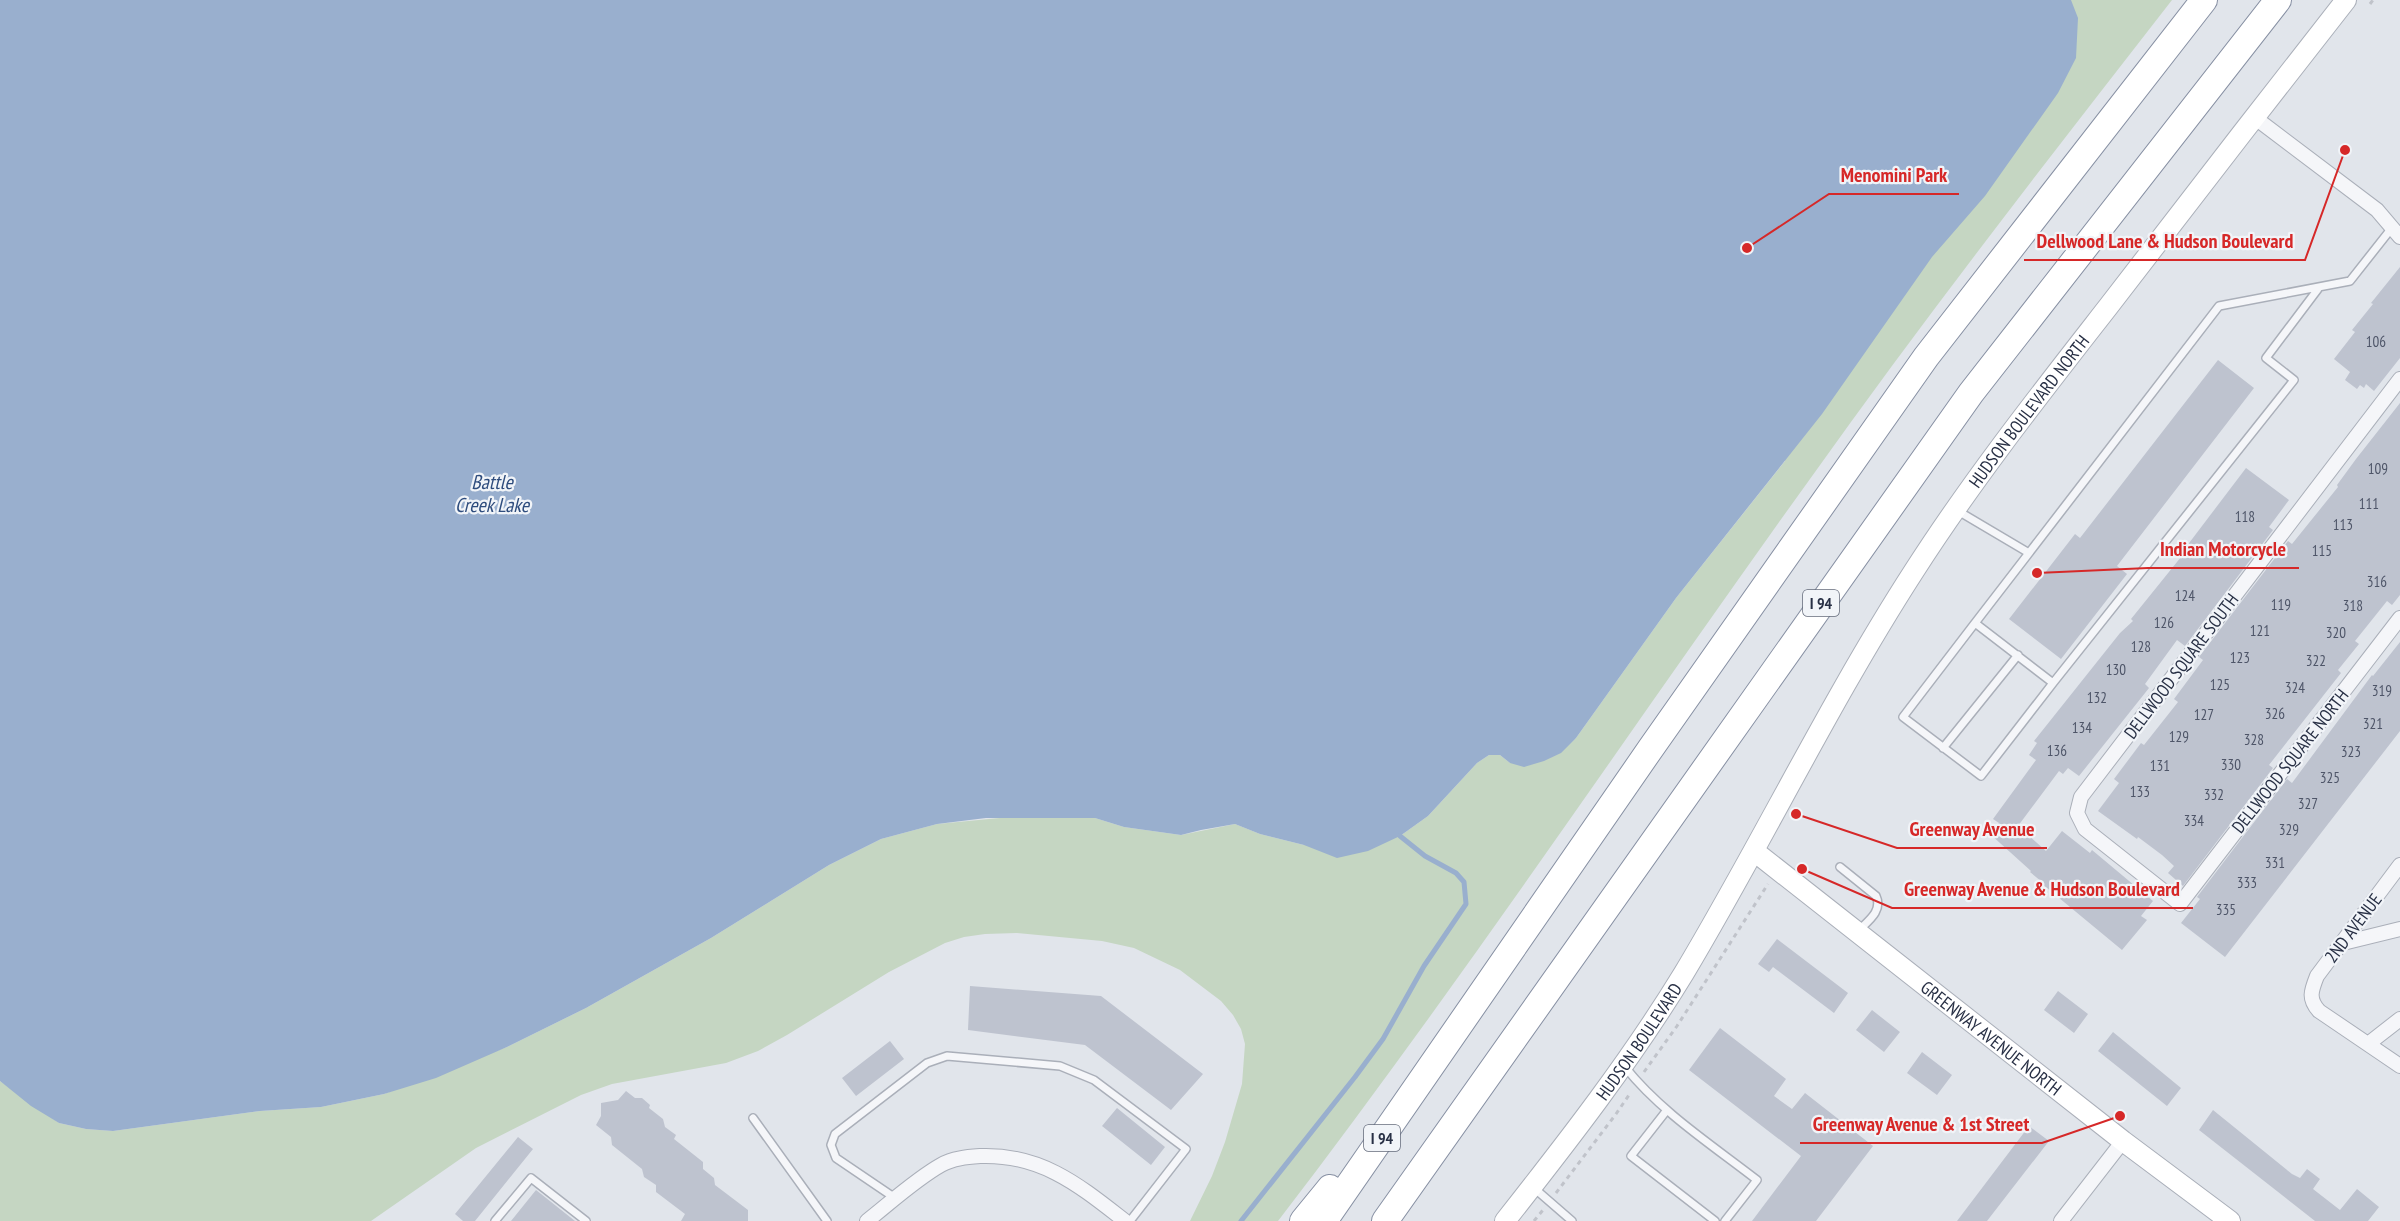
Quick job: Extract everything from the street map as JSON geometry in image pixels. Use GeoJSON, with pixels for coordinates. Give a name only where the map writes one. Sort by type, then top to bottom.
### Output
{"type":"FeatureCollection","features":[{"type":"Feature","properties":{"kind":"highway","name":"I 94"},"geometry":{"type":"LineString","coordinates":[[1324,1221],[1926,357],[2204,0]]}},
{"type":"Feature","properties":{"kind":"highway","name":"I 94"},"geometry":{"type":"LineString","coordinates":[[1385,1221],[1971,393],[2278,0]]}},
{"type":"Feature","properties":{"kind":"highway"},"geometry":{"type":"LineString","coordinates":[[1303,1221],[1439,1056]]}},
{"type":"Feature","properties":{"kind":"street","name":"HUDSON BOULEVARD NORTH"},"geometry":{"type":"LineString","coordinates":[[1754,851],[1843,688],[1909,579],[1955,510],[2042,392],[2346,0]]}},
{"type":"Feature","properties":{"kind":"street"},"geometry":{"type":"LineString","coordinates":[[2254,117],[2377,210],[2397,228]]}},
{"type":"Feature","properties":{"kind":"street","name":"DELLWOOD SQUARE SOUTH"},"geometry":{"type":"LineString","coordinates":[[2180,904],[2085,829],[2077,813],[2081,797],[2400,379]]}},
{"type":"Feature","properties":{"kind":"street","name":"DELLWOOD SQUARE NORTH"},"geometry":{"type":"LineString","coordinates":[[2180,904],[2400,618]]}},
{"type":"Feature","properties":{"kind":"street","name":"GREENWAY AVENUE NORTH"},"geometry":{"type":"LineString","coordinates":[[1754,851],[2123,1141],[2230,1221]]}},
{"type":"Feature","properties":{"kind":"street","name":"HUDSON BOULEVARD"},"geometry":{"type":"LineString","coordinates":[[1505,1221],[1624,1065],[1683,974],[1754,851]]}},
{"type":"Feature","properties":{"kind":"street","name":"2ND AVENUE"},"geometry":{"type":"LineString","coordinates":[[2368,1044],[2319,1011],[2312,1003],[2311,993],[2317,976],[2400,865]]}},
{"type":"Feature","properties":{"kind":"street"},"geometry":{"type":"LineString","coordinates":[[2343,943],[2400,929]]}},
{"type":"Feature","properties":{"kind":"street"},"geometry":{"type":"LineString","coordinates":[[2400,1019],[2368,1044],[2400,1066]]}},
{"type":"Feature","properties":{"kind":"street"},"geometry":{"type":"LineString","coordinates":[[2061,1221],[2123,1141]]}},
{"type":"Feature","properties":{"kind":"street"},"geometry":{"type":"LineString","coordinates":[[867,1221],[941,1164],[965,1157],[992,1156],[1031,1161],[1055,1172],[1083,1188],[1125,1221]]}},
{"type":"Feature","properties":{"kind":"lane"},"geometry":{"type":"LineString","coordinates":[[2318,289],[2266,358],[2294,380],[1981,776],[1903,717],[2219,306],[2318,289],[2350,281],[2397,228]]}},
{"type":"Feature","properties":{"kind":"lane"},"geometry":{"type":"LineString","coordinates":[[1955,510],[2029,553]]}},
{"type":"Feature","properties":{"kind":"lane"},"geometry":{"type":"LineString","coordinates":[[1975,623],[2054,683]]}},
{"type":"Feature","properties":{"kind":"lane"},"geometry":{"type":"LineString","coordinates":[[1943,748],[2018,656]]}},
{"type":"Feature","properties":{"kind":"lane"},"geometry":{"type":"LineString","coordinates":[[1840,867],[1876,896],[1878,901],[1876,912],[1857,933]]}},
{"type":"Feature","properties":{"kind":"lane"},"geometry":{"type":"LineString","coordinates":[[895,1198],[836,1158],[831,1145],[835,1134],[927,1063],[947,1056],[1060,1066],[1094,1080],[1186,1149],[1130,1221]]}},
{"type":"Feature","properties":{"kind":"lane"},"geometry":{"type":"LineString","coordinates":[[1624,1065],[1637,1082],[1667,1110],[1757,1180],[1725,1221]]}},
{"type":"Feature","properties":{"kind":"lane"},"geometry":{"type":"LineString","coordinates":[[1667,1110],[1631,1156],[1715,1221]]}},
{"type":"Feature","properties":{"kind":"lane"},"geometry":{"type":"LineString","coordinates":[[753,1118],[827,1221]]}},
{"type":"Feature","properties":{"kind":"lane"},"geometry":{"type":"LineString","coordinates":[[495,1221],[531,1178],[586,1221]]}},
{"type":"Feature","properties":{"kind":"lane"},"geometry":{"type":"LineString","coordinates":[[1532,1187],[1572,1221]]}},
{"type":"Feature","properties":{"kind":"green space"},"geometry":{"type":"Polygon","coordinates":[[[1195,0],[2172,0],[1988,238],[1854,418],[1415,1038],[1278,1221],[1190,1221],[1212,1176],[1225,1142],[1242,1084],[1245,1044],[1241,1029],[1221,1001],[1180,970],[1134,948],[1102,941],[1017,933],[985,934],[945,943],[889,972],[758,1051],[726,1063],[612,1084],[581,1095],[476,1148],[371,1221],[0,1221],[0,1081],[59,1123],[86,1129],[113,1131],[260,1111],[321,1107],[384,1094],[507,1047],[586,1008],[711,938],[829,865],[881,839],[937,824],[1010,817],[1095,818],[1124,827],[1181,835],[1235,824],[1260,834],[1304,845],[1400,836],[1428,816],[1477,763],[1489,755],[1500,755],[1510,763],[1539,761],[1560,752],[1576,738],[1676,598],[1785,461],[1195,0]]]}},
{"type":"Feature","properties":{"kind":"water","name":"Battle Creek Lake"},"geometry":{"type":"Polygon","coordinates":[[[0,0],[2071,0],[2078,18],[2076,58],[2058,93],[1985,196],[1932,257],[1822,414],[1676,598],[1576,738],[1561,753],[1524,767],[1510,763],[1500,755],[1489,755],[1477,763],[1428,816],[1400,836],[1368,851],[1337,858],[1304,845],[1260,834],[1235,824],[1181,835],[1124,827],[1095,818],[986,818],[937,824],[881,839],[829,865],[711,938],[586,1008],[507,1047],[436,1078],[384,1094],[321,1107],[260,1111],[113,1131],[86,1129],[59,1123],[31,1106],[0,1081],[0,0]]]}},
{"type":"Feature","properties":{"kind":"building"},"geometry":{"type":"Polygon","coordinates":[[[2400,267],[2400,358],[2374,391],[2366,384],[2364,388],[2360,385],[2357,389],[2345,380],[2350,372],[2334,359],[2355,332],[2352,330],[2373,304],[2371,303],[2400,267]]]}},
{"type":"Feature","properties":{"kind":"building"},"geometry":{"type":"Polygon","coordinates":[[[2218,360],[2254,388],[2117,566],[2127,574],[2061,659],[2009,619],[2075,534],[2080,538],[2218,360]]]}},
{"type":"Feature","properties":{"kind":"building"},"geometry":{"type":"Polygon","coordinates":[[[2400,403],[2400,595],[2392,605],[2387,601],[2355,641],[2359,644],[2338,670],[2341,673],[2269,765],[2273,768],[2183,886],[2168,873],[2174,866],[2162,855],[2098,811],[2119,783],[2114,779],[2141,743],[2144,745],[2178,702],[2174,699],[2203,660],[2199,657],[2288,541],[2292,544],[2338,487],[2337,485],[2356,459],[2400,403]]]}},
{"type":"Feature","properties":{"kind":"building"},"geometry":{"type":"Polygon","coordinates":[[[2246,468],[2289,500],[2269,527],[2273,530],[2185,646],[2177,640],[2145,684],[2149,688],[2079,776],[2068,768],[2063,774],[2059,771],[2018,826],[2046,851],[2062,831],[2090,853],[2092,850],[2153,901],[2141,916],[2147,920],[2122,950],[2041,883],[1990,834],[1999,823],[1993,819],[2036,760],[2029,755],[2037,743],[2034,741],[2120,633],[2133,621],[2131,619],[2181,557],[2180,555],[2246,468]]]}},
{"type":"Feature","properties":{"kind":"building"},"geometry":{"type":"Polygon","coordinates":[[[2400,642],[2400,731],[2225,957],[2181,923],[2200,899],[2197,897],[2287,779],[2292,783],[2372,675],[2400,642]]]}},
{"type":"Feature","properties":{"kind":"building"},"geometry":{"type":"Polygon","coordinates":[[[1777,939],[1848,993],[1834,1013],[1773,967],[1769,972],[1758,964],[1777,939]]]}},
{"type":"Feature","properties":{"kind":"building"},"geometry":{"type":"Polygon","coordinates":[[[970,986],[1101,996],[1203,1074],[1171,1110],[1085,1045],[968,1030],[970,986]]]}},
{"type":"Feature","properties":{"kind":"building"},"geometry":{"type":"Polygon","coordinates":[[[2058,991],[2088,1014],[2074,1033],[2044,1010],[2058,991]]]}},
{"type":"Feature","properties":{"kind":"building"},"geometry":{"type":"Polygon","coordinates":[[[1872,1010],[1900,1032],[1884,1052],[1856,1030],[1872,1010]]]}},
{"type":"Feature","properties":{"kind":"building"},"geometry":{"type":"Polygon","coordinates":[[[1720,1028],[1786,1079],[1774,1096],[1792,1109],[1805,1093],[1873,1146],[1816,1221],[1752,1221],[1801,1156],[1689,1070],[1720,1028]]]}},
{"type":"Feature","properties":{"kind":"building"},"geometry":{"type":"Polygon","coordinates":[[[2113,1032],[2181,1088],[2167,1106],[2098,1051],[2113,1032]]]}},
{"type":"Feature","properties":{"kind":"building"},"geometry":{"type":"Polygon","coordinates":[[[890,1041],[904,1059],[856,1096],[842,1078],[890,1041]]]}},
{"type":"Feature","properties":{"kind":"building"},"geometry":{"type":"Polygon","coordinates":[[[1922,1052],[1952,1075],[1937,1095],[1907,1073],[1922,1052]]]}},
{"type":"Feature","properties":{"kind":"building"},"geometry":{"type":"Polygon","coordinates":[[[626,1091],[635,1098],[642,1098],[650,1105],[649,1108],[663,1119],[665,1127],[676,1135],[674,1139],[703,1162],[703,1169],[714,1178],[715,1185],[748,1210],[748,1221],[681,1221],[685,1214],[656,1192],[656,1185],[644,1177],[642,1169],[612,1145],[611,1137],[596,1125],[601,1116],[601,1103],[618,1100],[626,1091]]]}},
{"type":"Feature","properties":{"kind":"building"},"geometry":{"type":"Polygon","coordinates":[[[1117,1108],[1165,1147],[1151,1165],[1102,1126],[1117,1108]]]}},
{"type":"Feature","properties":{"kind":"building"},"geometry":{"type":"Polygon","coordinates":[[[2213,1110],[2292,1174],[2300,1178],[2307,1169],[2320,1179],[2313,1189],[2340,1210],[2357,1189],[2379,1207],[2368,1221],[2315,1221],[2199,1130],[2213,1110]]]}},
{"type":"Feature","properties":{"kind":"building"},"geometry":{"type":"Polygon","coordinates":[[[2029,1126],[2049,1141],[1987,1221],[1957,1221],[2029,1126]]]}},
{"type":"Feature","properties":{"kind":"building"},"geometry":{"type":"Polygon","coordinates":[[[518,1137],[533,1149],[475,1221],[463,1221],[455,1214],[518,1137]]]}},
{"type":"Feature","properties":{"kind":"building"},"geometry":{"type":"Polygon","coordinates":[[[536,1190],[575,1221],[511,1221],[536,1190]]]}},
{"type":"Feature","properties":{"kind":"waterway"},"geometry":{"type":"LineString","coordinates":[[1241,1221],[1383,1039],[1424,966],[1466,904],[1464,882],[1456,873],[1425,856],[1400,836]]}},
{"type":"Feature","properties":{"kind":"place","name":"Dellwood Lane & Hudson Boulevard"},"geometry":{"type":"Point","coordinates":[2345,150]}},
{"type":"Feature","properties":{"kind":"place","name":"Menomini Park"},"geometry":{"type":"Point","coordinates":[1747,248]}},
{"type":"Feature","properties":{"kind":"place","name":"Indian Motorcycle"},"geometry":{"type":"Point","coordinates":[2037,573]}},
{"type":"Feature","properties":{"kind":"place","name":"Greenway Avenue"},"geometry":{"type":"Point","coordinates":[1796,814]}},
{"type":"Feature","properties":{"kind":"place","name":"Greenway Avenue & Hudson Boulevard"},"geometry":{"type":"Point","coordinates":[1802,869]}},
{"type":"Feature","properties":{"kind":"place","name":"Greenway Avenue & 1st Street"},"geometry":{"type":"Point","coordinates":[2120,1116]}}]}
